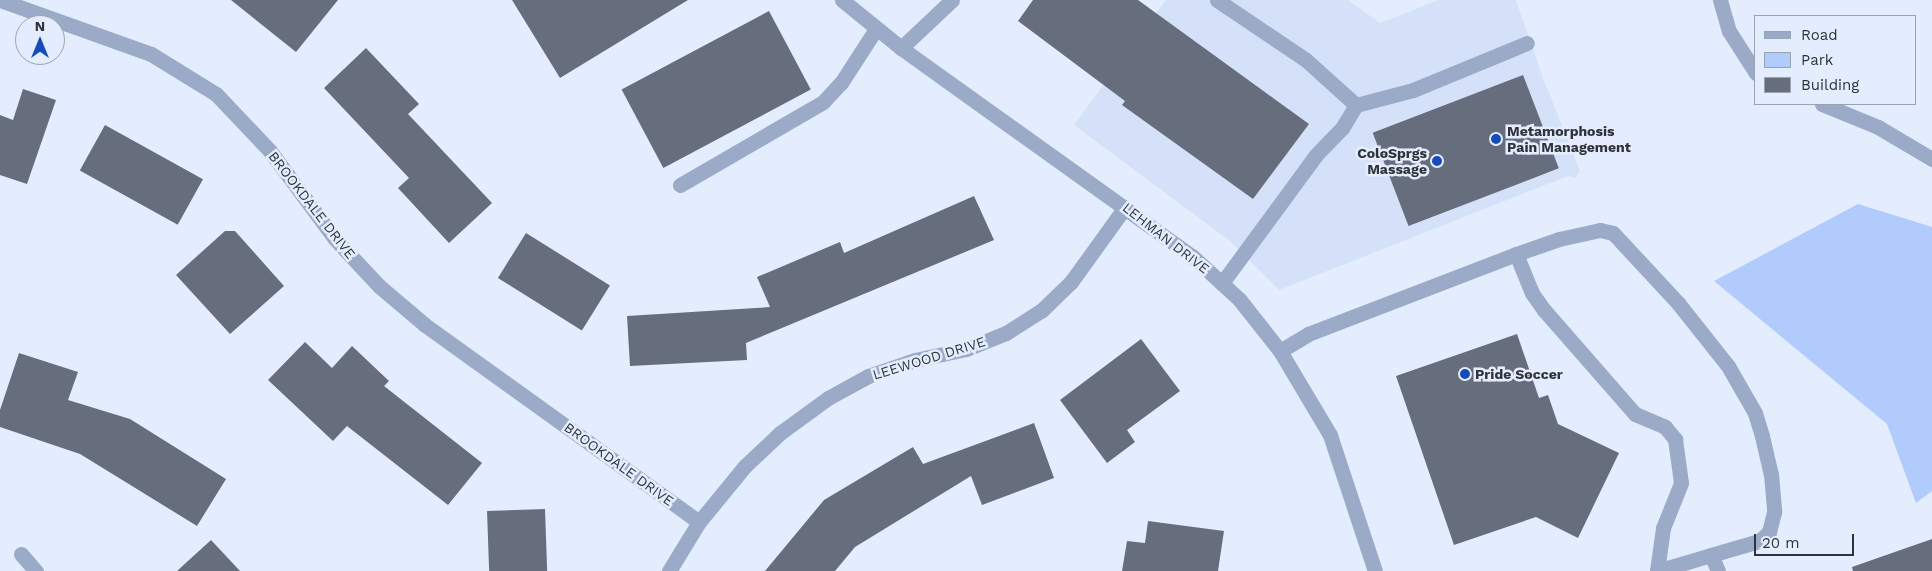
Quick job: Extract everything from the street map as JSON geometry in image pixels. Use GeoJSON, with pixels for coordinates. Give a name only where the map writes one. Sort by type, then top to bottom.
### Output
{"type":"FeatureCollection","features":[{"type":"Feature","properties":{"kind":"street","name":"BROOKDALE DRIVE"},"geometry":{"type":"LineString","coordinates":[[0,0],[151,54],[216,94],[270,151],[335,239],[378,286],[425,326],[699,522]]}},
{"type":"Feature","properties":{"kind":"street","name":"LEHMAN DRIVE"},"geometry":{"type":"LineString","coordinates":[[842,0],[876,30],[1125,206],[1192,256],[1255,317],[1280,351],[1330,435],[1375,571]]}},
{"type":"Feature","properties":{"kind":"street"},"geometry":{"type":"LineString","coordinates":[[901,48],[952,0]]}},
{"type":"Feature","properties":{"kind":"street"},"geometry":{"type":"LineString","coordinates":[[1217,0],[1306,60],[1356,105]]}},
{"type":"Feature","properties":{"kind":"street"},"geometry":{"type":"LineString","coordinates":[[1720,0],[1729,31],[1754,70]]}},
{"type":"Feature","properties":{"kind":"street"},"geometry":{"type":"LineString","coordinates":[[680,185],[823,102],[841,83],[876,30]]}},
{"type":"Feature","properties":{"kind":"street"},"geometry":{"type":"LineString","coordinates":[[1222,283],[1316,155],[1342,128],[1356,105],[1413,90],[1526,43]]}},
{"type":"Feature","properties":{"kind":"street"},"geometry":{"type":"LineString","coordinates":[[1824,105],[1878,127],[1932,159]]}},
{"type":"Feature","properties":{"kind":"street","name":"LEEWOOD DRIVE"},"geometry":{"type":"LineString","coordinates":[[670,571],[699,522],[745,466],[780,433],[828,398],[868,376],[915,360],[966,349],[1006,333],[1042,310],[1071,282],[1125,206]]}},
{"type":"Feature","properties":{"kind":"street"},"geometry":{"type":"LineString","coordinates":[[1280,351],[1308,334],[1516,254],[1559,239],[1600,230],[1612,232],[1678,303],[1728,366],[1755,413],[1771,474],[1774,512],[1769,532],[1760,541],[1657,571],[1663,528],[1681,483],[1675,439],[1665,427],[1635,414],[1544,310],[1528,286],[1516,254]]}},
{"type":"Feature","properties":{"kind":"street"},"geometry":{"type":"LineString","coordinates":[[21,554],[36,571]]}},
{"type":"Feature","properties":{"kind":"street"},"geometry":{"type":"LineString","coordinates":[[1712,554],[1718,571]]}},
{"type":"Feature","properties":{"kind":"shaded area"},"geometry":{"type":"Polygon","coordinates":[[[1166,0],[1348,0],[1380,23],[1439,0],[1516,0],[1543,78],[1580,171],[1576,178],[1568,176],[1279,290],[1230,241],[1074,125],[1166,0]]]}},
{"type":"Feature","properties":{"kind":"green space"},"geometry":{"type":"Polygon","coordinates":[[[1858,204],[1932,227],[1932,491],[1916,503],[1887,424],[1714,281],[1858,204]]]}},
{"type":"Feature","properties":{"kind":"building"},"geometry":{"type":"Polygon","coordinates":[[[231,0],[338,0],[296,52],[231,0]]]}},
{"type":"Feature","properties":{"kind":"building"},"geometry":{"type":"Polygon","coordinates":[[[512,0],[688,0],[560,78],[512,0]]]}},
{"type":"Feature","properties":{"kind":"building"},"geometry":{"type":"Polygon","coordinates":[[[1033,0],[1138,0],[1309,124],[1253,199],[1122,105],[1125,101],[1018,21],[1033,0]]]}},
{"type":"Feature","properties":{"kind":"building"},"geometry":{"type":"Polygon","coordinates":[[[769,11],[811,90],[663,168],[622,89],[769,11]]]}},
{"type":"Feature","properties":{"kind":"building"},"geometry":{"type":"Polygon","coordinates":[[[366,48],[419,104],[408,114],[492,203],[449,243],[398,188],[409,178],[324,88],[366,48]]]}},
{"type":"Feature","properties":{"kind":"building"},"geometry":{"type":"Polygon","coordinates":[[[1523,75],[1559,168],[1409,226],[1373,133],[1523,75]]]}},
{"type":"Feature","properties":{"kind":"building"},"geometry":{"type":"Polygon","coordinates":[[[23,89],[56,100],[27,184],[0,175],[0,115],[13,120],[23,89]]]}},
{"type":"Feature","properties":{"kind":"building"},"geometry":{"type":"Polygon","coordinates":[[[105,125],[203,179],[178,225],[80,170],[105,125]]]}},
{"type":"Feature","properties":{"kind":"building"},"geometry":{"type":"Polygon","coordinates":[[[974,196],[994,240],[746,343],[747,360],[630,366],[627,316],[770,307],[757,277],[840,242],[844,253],[974,196]]]}},
{"type":"Feature","properties":{"kind":"building"},"geometry":{"type":"Polygon","coordinates":[[[225,231],[235,231],[284,286],[230,334],[176,275],[225,231]]]}},
{"type":"Feature","properties":{"kind":"building"},"geometry":{"type":"Polygon","coordinates":[[[526,233],[610,285],[582,330],[498,278],[526,233]]]}},
{"type":"Feature","properties":{"kind":"building"},"geometry":{"type":"Polygon","coordinates":[[[1517,334],[1539,398],[1548,395],[1558,424],[1619,453],[1578,538],[1536,517],[1454,545],[1396,376],[1517,334]]]}},
{"type":"Feature","properties":{"kind":"building"},"geometry":{"type":"Polygon","coordinates":[[[1141,339],[1180,391],[1127,430],[1135,442],[1107,463],[1060,400],[1141,339]]]}},
{"type":"Feature","properties":{"kind":"building"},"geometry":{"type":"Polygon","coordinates":[[[305,342],[332,368],[352,346],[389,381],[384,386],[482,463],[448,505],[347,426],[333,441],[268,380],[305,342]]]}},
{"type":"Feature","properties":{"kind":"building"},"geometry":{"type":"Polygon","coordinates":[[[19,353],[78,372],[68,400],[130,419],[226,479],[197,526],[80,454],[0,427],[0,410],[19,353]]]}},
{"type":"Feature","properties":{"kind":"building"},"geometry":{"type":"Polygon","coordinates":[[[1034,423],[1054,478],[982,505],[971,476],[855,547],[835,571],[765,571],[824,500],[913,447],[923,464],[1034,423]]]}},
{"type":"Feature","properties":{"kind":"building"},"geometry":{"type":"Polygon","coordinates":[[[545,509],[547,571],[489,571],[487,511],[545,509]]]}},
{"type":"Feature","properties":{"kind":"building"},"geometry":{"type":"Polygon","coordinates":[[[1148,521],[1224,531],[1218,571],[1122,571],[1127,541],[1145,543],[1148,521]]]}},
{"type":"Feature","properties":{"kind":"building"},"geometry":{"type":"Polygon","coordinates":[[[1932,539],[1932,571],[1853,571],[1852,567],[1932,539]]]}},
{"type":"Feature","properties":{"kind":"building"},"geometry":{"type":"Polygon","coordinates":[[[211,540],[240,571],[177,571],[211,540]]]}},
{"type":"Feature","properties":{"kind":"place","name":"Metamorphosis Pain Management"},"geometry":{"type":"Point","coordinates":[1496,139]}},
{"type":"Feature","properties":{"kind":"place","name":"ColoSprgs Massage"},"geometry":{"type":"Point","coordinates":[1437,161]}},
{"type":"Feature","properties":{"kind":"place","name":"Pride Soccer"},"geometry":{"type":"Point","coordinates":[1465,374]}}]}
